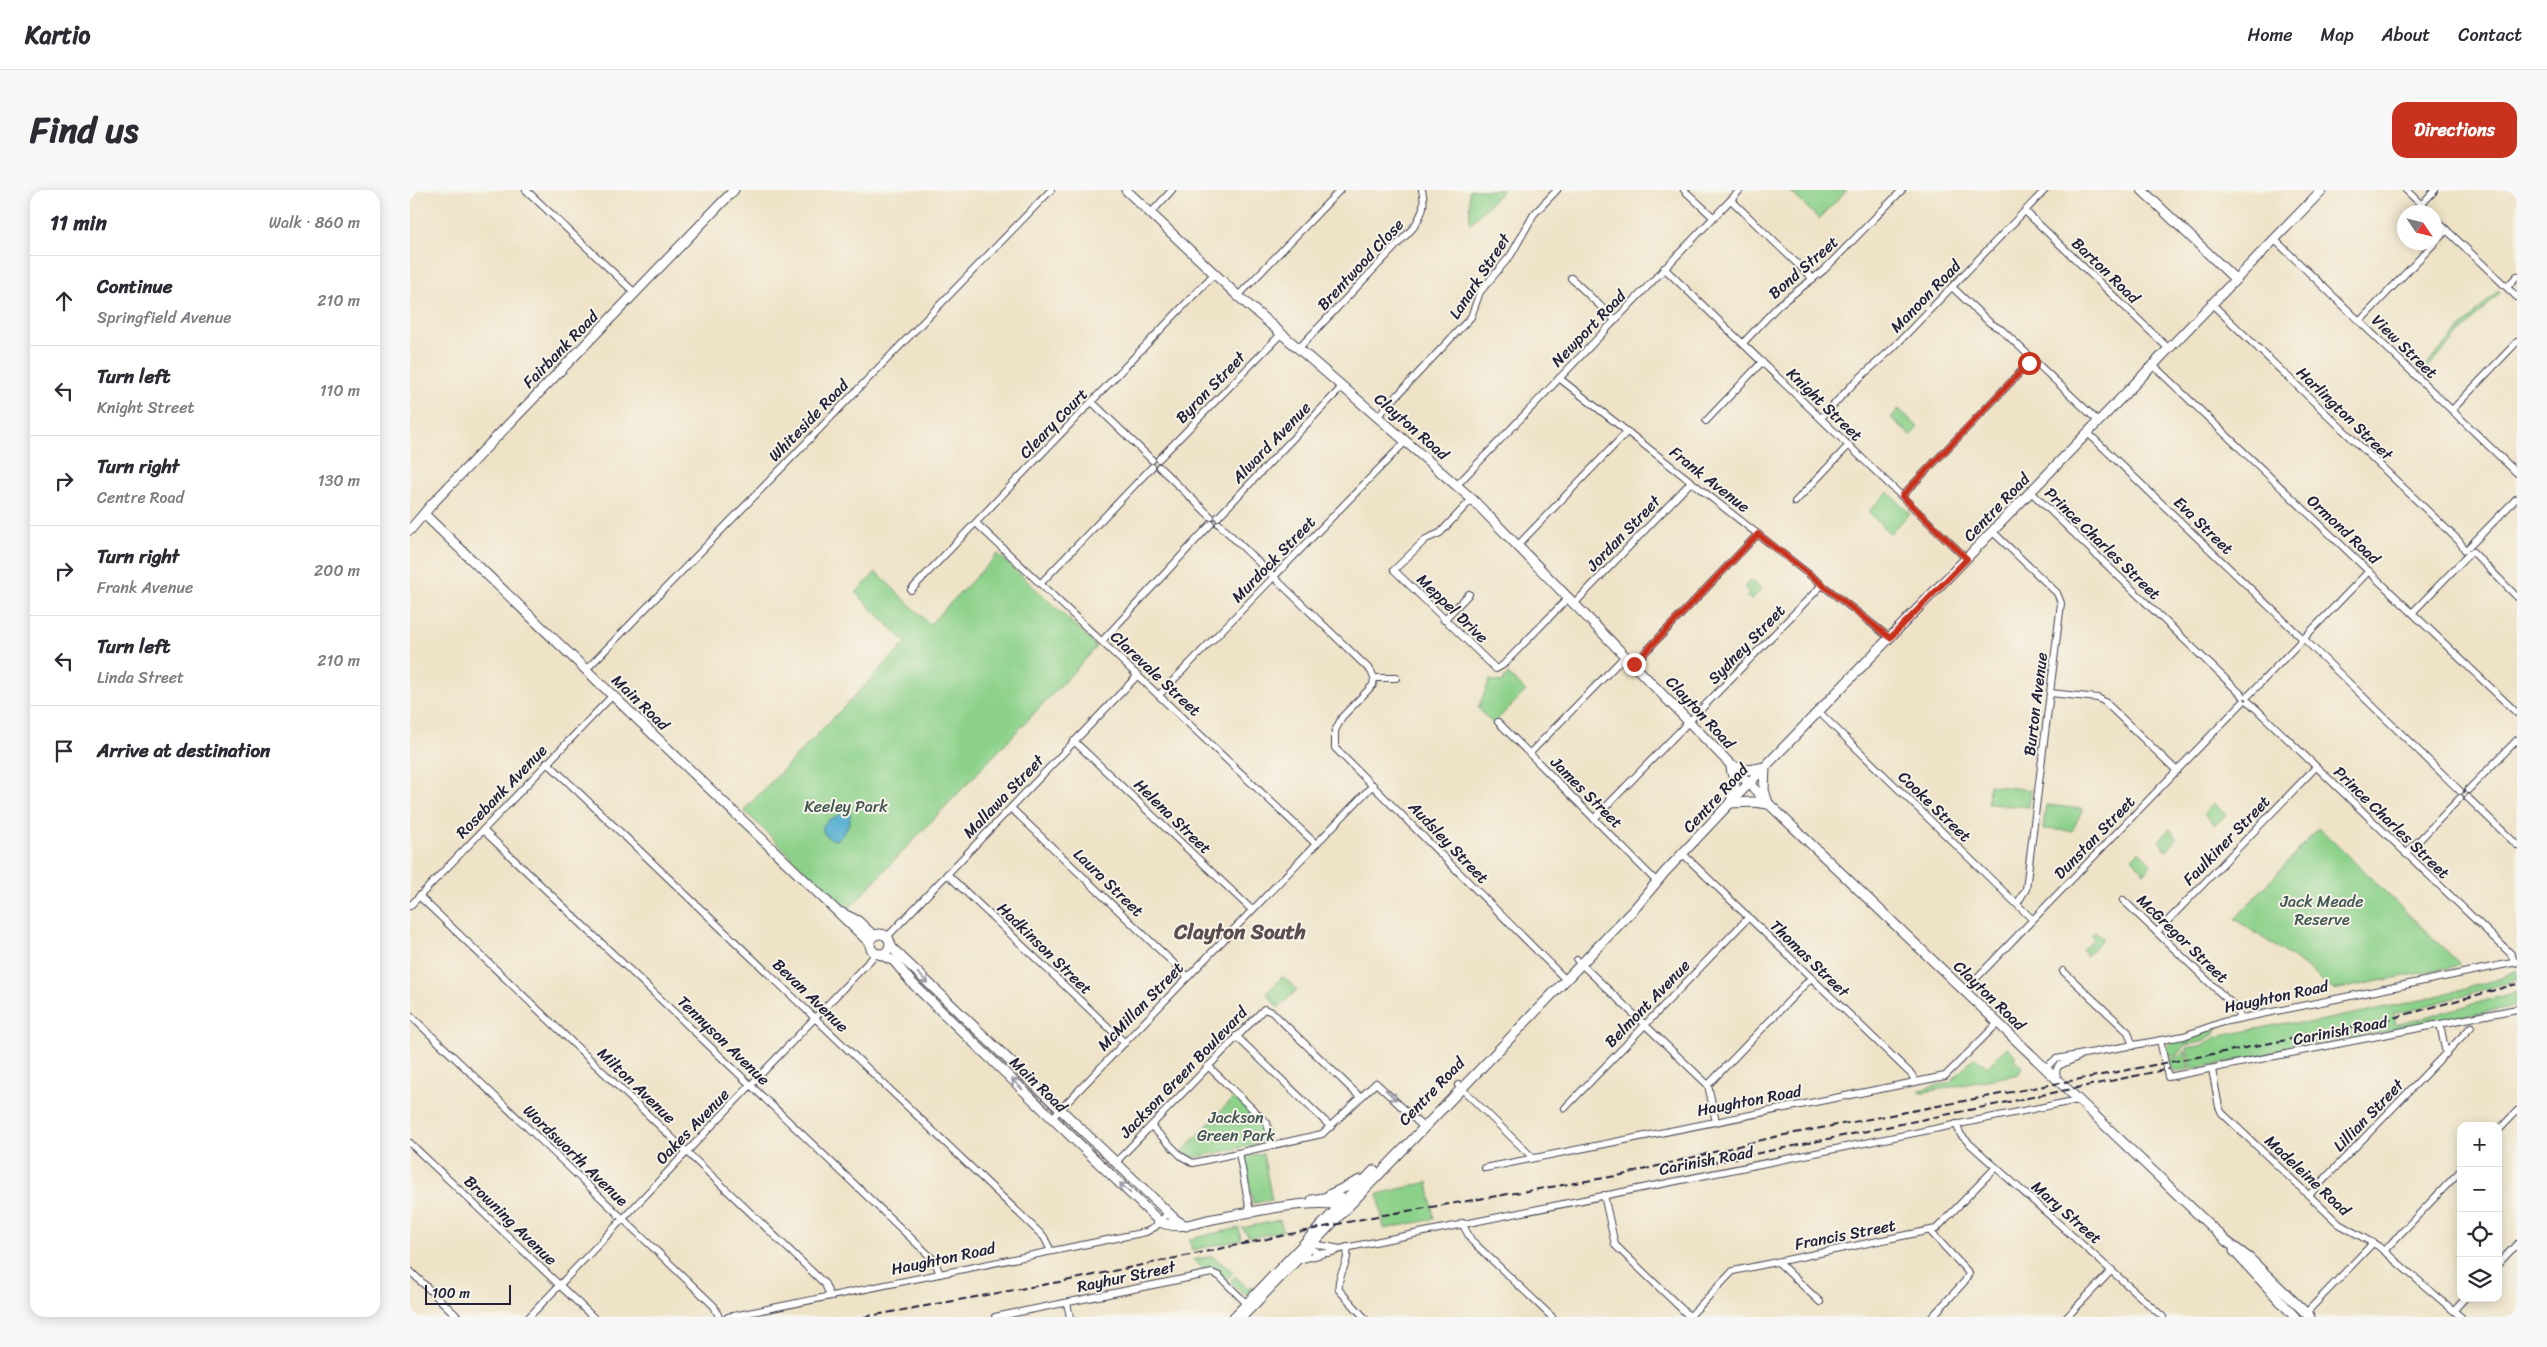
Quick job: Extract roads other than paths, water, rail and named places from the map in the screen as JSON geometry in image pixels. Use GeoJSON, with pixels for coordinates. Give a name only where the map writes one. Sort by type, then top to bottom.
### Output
{"type":"FeatureCollection","features":[{"type":"Feature","properties":{"kind":"main road","name":"Fairbank Road"},"geometry":{"type":"LineString","coordinates":[[410,530],[734,190]]}},
{"type":"Feature","properties":{"kind":"main road","name":"Clayton Road"},"geometry":{"type":"LineString","coordinates":[[1126,190],[1238,296],[1472,499],[1626,655],[1730,766],[2226,1242],[2243,1264],[2295,1317]]}},
{"type":"Feature","properties":{"kind":"main road"},"geometry":{"type":"LineString","coordinates":[[2142,190],[2235,279]]}},
{"type":"Feature","properties":{"kind":"main road","name":"Centre Road"},"geometry":{"type":"LineString","coordinates":[[1234,1317],[1249,1306],[1298,1260],[1329,1216],[1346,1204],[1460,1087],[1730,803],[2322,190]]}},
{"type":"Feature","properties":{"kind":"main road","name":"Main Road"},"geometry":{"type":"LineString","coordinates":[[424,514],[838,911],[858,921],[872,939]]}},
{"type":"Feature","properties":{"kind":"main road"},"geometry":{"type":"LineString","coordinates":[[1730,766],[1750,770],[1766,767],[1764,790],[1769,804],[1754,802],[1730,803],[1735,785],[1730,766]]}},
{"type":"Feature","properties":{"kind":"main road"},"geometry":{"type":"LineString","coordinates":[[881,934],[889,940],[886,952],[878,954],[871,949],[872,939],[881,934]]}},
{"type":"Feature","properties":{"kind":"main road","name":"Main Road"},"geometry":{"type":"LineString","coordinates":[[889,940],[892,948],[1169,1212]]}},
{"type":"Feature","properties":{"kind":"main road","name":"Main Road"},"geometry":{"type":"LineString","coordinates":[[878,954],[894,961],[912,983],[1160,1222]]}},
{"type":"Feature","properties":{"kind":"main road"},"geometry":{"type":"LineString","coordinates":[[971,1040],[979,1032]]}},
{"type":"Feature","properties":{"kind":"main road","name":"Centre Road"},"geometry":{"type":"LineString","coordinates":[[1242,1317],[1249,1306],[1311,1243],[1323,1234],[1368,1176],[1460,1087]]}},
{"type":"Feature","properties":{"kind":"main road"},"geometry":{"type":"LineString","coordinates":[[1085,1149],[1093,1141]]}},
{"type":"Feature","properties":{"kind":"main road"},"geometry":{"type":"LineString","coordinates":[[1320,1201],[1368,1176]]}},
{"type":"Feature","properties":{"kind":"main road"},"geometry":{"type":"LineString","coordinates":[[1160,1222],[1172,1226],[1186,1226],[1250,1212],[1320,1201],[1335,1196],[1346,1204]]}},
{"type":"Feature","properties":{"kind":"main road"},"geometry":{"type":"LineString","coordinates":[[1320,1201],[1329,1216]]}},
{"type":"Feature","properties":{"kind":"main road"},"geometry":{"type":"LineString","coordinates":[[1169,1212],[1186,1226]]}},
{"type":"Feature","properties":{"kind":"main road","name":"Clayton Road"},"geometry":{"type":"LineString","coordinates":[[2226,1242],[2249,1258],[2308,1315]]}},
{"type":"Feature","properties":{"kind":"street"},"geometry":{"type":"LineString","coordinates":[[526,190],[635,293]]}},
{"type":"Feature","properties":{"kind":"street","name":"Whiteside Road"},"geometry":{"type":"LineString","coordinates":[[586,670],[1051,190]]}},
{"type":"Feature","properties":{"kind":"street"},"geometry":{"type":"LineString","coordinates":[[1150,214],[1172,190]]}},
{"type":"Feature","properties":{"kind":"street"},"geometry":{"type":"LineString","coordinates":[[1238,296],[1340,190]]}},
{"type":"Feature","properties":{"kind":"street","name":"Brentwood Close"},"geometry":{"type":"LineString","coordinates":[[1298,349],[1413,228],[1422,214],[1424,199],[1422,190]]}},
{"type":"Feature","properties":{"kind":"street","name":"Lanark Street"},"geometry":{"type":"LineString","coordinates":[[1377,417],[1471,317],[1480,292],[1511,256],[1534,214],[1557,190]]}},
{"type":"Feature","properties":{"kind":"street"},"geometry":{"type":"LineString","coordinates":[[1684,190],[1713,217]]}},
{"type":"Feature","properties":{"kind":"street","name":"Newport Road"},"geometry":{"type":"LineString","coordinates":[[1457,485],[1740,190]]}},
{"type":"Feature","properties":{"kind":"street","name":"Bond Street"},"geometry":{"type":"LineString","coordinates":[[1743,343],[1779,305],[1813,279],[1902,190]]}},
{"type":"Feature","properties":{"kind":"street","name":"Manoon Road"},"geometry":{"type":"LineString","coordinates":[[1821,418],[1952,287],[2045,190]]}},
{"type":"Feature","properties":{"kind":"street"},"geometry":{"type":"LineString","coordinates":[[2406,190],[2421,205],[2435,190]]}},
{"type":"Feature","properties":{"kind":"street"},"geometry":{"type":"LineString","coordinates":[[1731,200],[1813,279]]}},
{"type":"Feature","properties":{"kind":"street","name":"Barton Road"},"geometry":{"type":"LineString","coordinates":[[2025,211],[2169,349]]}},
{"type":"Feature","properties":{"kind":"street"},"geometry":{"type":"LineString","coordinates":[[2442,225],[2517,297]]}},
{"type":"Feature","properties":{"kind":"street"},"geometry":{"type":"LineString","coordinates":[[2360,322],[2447,230]]}},
{"type":"Feature","properties":{"kind":"street","name":"View Street"},"geometry":{"type":"LineString","coordinates":[[2274,239],[2517,473]]}},
{"type":"Feature","properties":{"kind":"street","name":"Knight Street"},"geometry":{"type":"LineString","coordinates":[[1664,268],[1967,559]]}},
{"type":"Feature","properties":{"kind":"street","name":"Cleary Court"},"geometry":{"type":"LineString","coordinates":[[911,590],[1214,274]]}},
{"type":"Feature","properties":{"kind":"street"},"geometry":{"type":"LineString","coordinates":[[2507,287],[2517,276]]}},
{"type":"Feature","properties":{"kind":"street"},"geometry":{"type":"LineString","coordinates":[[1572,278],[1615,320]]}},
{"type":"Feature","properties":{"kind":"street"},"geometry":{"type":"LineString","coordinates":[[1952,287],[1990,324],[2002,330],[2099,422]]}},
{"type":"Feature","properties":{"kind":"street","name":"Harlington Street"},"geometry":{"type":"LineString","coordinates":[[2212,304],[2517,597]]}},
{"type":"Feature","properties":{"kind":"street","name":"Byron Street"},"geometry":{"type":"LineString","coordinates":[[1041,584],[1155,463],[1281,334]]}},
{"type":"Feature","properties":{"kind":"street"},"geometry":{"type":"LineString","coordinates":[[2452,410],[2517,342]]}},
{"type":"Feature","properties":{"kind":"street"},"geometry":{"type":"LineString","coordinates":[[1902,496],[2033,359]]}},
{"type":"Feature","properties":{"kind":"street"},"geometry":{"type":"LineString","coordinates":[[1706,422],[1762,362]]}},
{"type":"Feature","properties":{"kind":"street","name":"Ormond Road"},"geometry":{"type":"LineString","coordinates":[[2153,366],[2517,713]]}},
{"type":"Feature","properties":{"kind":"street","name":"Frank Avenue"},"geometry":{"type":"LineString","coordinates":[[1559,378],[1890,638]]}},
{"type":"Feature","properties":{"kind":"street","name":"Alward Avenue"},"geometry":{"type":"LineString","coordinates":[[1102,641],[1342,387]]}},
{"type":"Feature","properties":{"kind":"street"},"geometry":{"type":"LineString","coordinates":[[1092,402],[1372,671],[1374,678],[1396,678]]}},
{"type":"Feature","properties":{"kind":"street"},"geometry":{"type":"LineString","coordinates":[[1518,545],[1627,432]]}},
{"type":"Feature","properties":{"kind":"street","name":"Eva Street"},"geometry":{"type":"LineString","coordinates":[[2088,433],[2517,845]]}},
{"type":"Feature","properties":{"kind":"street","name":"Murdock Street"},"geometry":{"type":"LineString","coordinates":[[1159,695],[1406,441]]}},
{"type":"Feature","properties":{"kind":"street"},"geometry":{"type":"LineString","coordinates":[[1795,502],[1849,445]]}},
{"type":"Feature","properties":{"kind":"street","name":"Jordan Street"},"geometry":{"type":"LineString","coordinates":[[1572,600],[1691,482]]}},
{"type":"Feature","properties":{"kind":"street","name":"Prince Charles Street"},"geometry":{"type":"LineString","coordinates":[[2031,492],[2511,954],[2516,962]]}},
{"type":"Feature","properties":{"kind":"street"},"geometry":{"type":"LineString","coordinates":[[2413,612],[2460,562],[2478,538],[2517,498]]}},
{"type":"Feature","properties":{"kind":"street","name":"Meppel Drive"},"geometry":{"type":"LineString","coordinates":[[1472,499],[1440,533],[1426,539],[1394,570],[1496,669],[1503,665],[1572,600]]}},
{"type":"Feature","properties":{"kind":"street","name":"Clarevale Street"},"geometry":{"type":"LineString","coordinates":[[976,523],[1316,844]]}},
{"type":"Feature","properties":{"kind":"street","name":"Burton Avenue"},"geometry":{"type":"LineString","coordinates":[[1993,532],[2057,593],[2061,603],[2026,889],[2017,904]]}},
{"type":"Feature","properties":{"kind":"street"},"geometry":{"type":"LineString","coordinates":[[1634,664],[1758,534]]}},
{"type":"Feature","properties":{"kind":"street","name":"Dunstan Street"},"geometry":{"type":"LineString","coordinates":[[1964,991],[2369,571]]}},
{"type":"Feature","properties":{"kind":"street","name":"Sydney Street"},"geometry":{"type":"LineString","coordinates":[[1594,819],[1822,585]]}},
{"type":"Feature","properties":{"kind":"street"},"geometry":{"type":"LineString","coordinates":[[1444,620],[1469,594]]}},
{"type":"Feature","properties":{"kind":"street"},"geometry":{"type":"LineString","coordinates":[[1530,753],[1626,655]]}},
{"type":"Feature","properties":{"kind":"street","name":"Mallawa Street"},"geometry":{"type":"LineString","coordinates":[[889,940],[947,874],[1138,675]]}},
{"type":"Feature","properties":{"kind":"street","name":"Audsley Street"},"geometry":{"type":"LineString","coordinates":[[1374,678],[1373,685],[1342,717],[1335,731],[1335,748],[1564,978]]}},
{"type":"Feature","properties":{"kind":"street"},"geometry":{"type":"LineString","coordinates":[[2050,693],[2098,698],[2105,702],[2176,771]]}},
{"type":"Feature","properties":{"kind":"street","name":"Rosebank Avenue"},"geometry":{"type":"LineString","coordinates":[[410,906],[612,696]]}},
{"type":"Feature","properties":{"kind":"street","name":"Cooke Street"},"geometry":{"type":"LineString","coordinates":[[1819,712],[2032,919]]}},
{"type":"Feature","properties":{"kind":"street","name":"James Street"},"geometry":{"type":"LineString","coordinates":[[1498,722],[1594,819],[1654,885]]}},
{"type":"Feature","properties":{"kind":"street"},"geometry":{"type":"LineString","coordinates":[[2406,854],[2517,740]]}},
{"type":"Feature","properties":{"kind":"street","name":"Helena Street"},"geometry":{"type":"LineString","coordinates":[[1074,741],[1252,910]]}},
{"type":"Feature","properties":{"kind":"street","name":"Bevan Avenue"},"geometry":{"type":"LineString","coordinates":[[547,762],[1044,1237],[1051,1251]]}},
{"type":"Feature","properties":{"kind":"street","name":"Faulkiner Street"},"geometry":{"type":"LineString","coordinates":[[2157,932],[2316,767]]}},
{"type":"Feature","properties":{"kind":"street","name":"McMillan Street"},"geometry":{"type":"LineString","coordinates":[[1052,1118],[1373,785]]}},
{"type":"Feature","properties":{"kind":"street","name":"Laura Street"},"geometry":{"type":"LineString","coordinates":[[1011,808],[1188,977]]}},
{"type":"Feature","properties":{"kind":"street","name":"Tennyson Avenue"},"geometry":{"type":"LineString","coordinates":[[483,830],[934,1260],[940,1274]]}},
{"type":"Feature","properties":{"kind":"street","name":"Thomas Street"},"geometry":{"type":"LineString","coordinates":[[1683,854],[1912,1075],[1915,1082]]}},
{"type":"Feature","properties":{"kind":"street","name":"Hadkinson Street"},"geometry":{"type":"LineString","coordinates":[[947,874],[1125,1043]]}},
{"type":"Feature","properties":{"kind":"street","name":"Milton Avenue"},"geometry":{"type":"LineString","coordinates":[[419,896],[825,1284],[830,1296]]}},
{"type":"Feature","properties":{"kind":"street","name":"McGregor Street"},"geometry":{"type":"LineString","coordinates":[[2123,900],[2234,1006],[2241,1018]]}},
{"type":"Feature","properties":{"kind":"street","name":"Belmont Avenue"},"geometry":{"type":"LineString","coordinates":[[1565,1108],[1748,918]]}},
{"type":"Feature","properties":{"kind":"street","name":"Oakes Avenue"},"geometry":{"type":"LineString","coordinates":[[529,1317],[814,1018],[878,954]]}},
{"type":"Feature","properties":{"kind":"street"},"geometry":{"type":"LineString","coordinates":[[1579,962],[1708,1085],[1716,1122]]}},
{"type":"Feature","properties":{"kind":"street","name":"Haughton Road"},"geometry":{"type":"LineString","coordinates":[[2045,1068],[2056,1059],[2134,1046],[2190,1034],[2220,1023],[2241,1018],[2516,962]]}},
{"type":"Feature","properties":{"kind":"street"},"geometry":{"type":"LineString","coordinates":[[2063,970],[2128,1032],[2134,1046]]}},
{"type":"Feature","properties":{"kind":"street"},"geometry":{"type":"LineString","coordinates":[[1708,1085],[1811,978]]}},
{"type":"Feature","properties":{"kind":"street","name":"Carinish Road"},"geometry":{"type":"LineString","coordinates":[[2160,1040],[2168,1077],[2517,1009]]}},
{"type":"Feature","properties":{"kind":"street","name":"Jackson Green Boulevard"},"geometry":{"type":"LineString","coordinates":[[1116,1162],[1260,1011],[1268,1010],[1360,1097]]}},
{"type":"Feature","properties":{"kind":"street","name":"Wordsworth Avenue"},"geometry":{"type":"LineString","coordinates":[[410,1015],[714,1306],[719,1317]]}},
{"type":"Feature","properties":{"kind":"street","name":"Haughton Road"},"geometry":{"type":"LineString","coordinates":[[1484,1168],[1940,1078],[1950,1073],[1998,1023]]}},
{"type":"Feature","properties":{"kind":"street"},"geometry":{"type":"LineString","coordinates":[[2440,1024],[2446,1054]]}},
{"type":"Feature","properties":{"kind":"street","name":"Lillian Street"},"geometry":{"type":"LineString","coordinates":[[2309,1195],[2471,1026]]}},
{"type":"Feature","properties":{"kind":"street"},"geometry":{"type":"LineString","coordinates":[[1236,1036],[1331,1128]]}},
{"type":"Feature","properties":{"kind":"street"},"geometry":{"type":"LineString","coordinates":[[2059,1082],[2056,1072],[2058,1066],[2079,1056]]}},
{"type":"Feature","properties":{"kind":"street"},"geometry":{"type":"LineString","coordinates":[[1208,1066],[1267,1123],[1272,1146]]}},
{"type":"Feature","properties":{"kind":"street","name":"Madeleine Road"},"geometry":{"type":"LineString","coordinates":[[2212,1069],[2222,1113],[2343,1227],[2384,1251],[2461,1317]]}},
{"type":"Feature","properties":{"kind":"street"},"geometry":{"type":"LineString","coordinates":[[1151,1126],[1181,1156],[1193,1163],[1322,1134],[1331,1128],[1373,1084],[1380,1084],[1420,1124]]}},
{"type":"Feature","properties":{"kind":"street"},"geometry":{"type":"LineString","coordinates":[[1460,1087],[1532,1158]]}},
{"type":"Feature","properties":{"kind":"street","name":"Carinish Road"},"geometry":{"type":"LineString","coordinates":[[1311,1243],[1336,1248],[1348,1247],[2078,1100]]}},
{"type":"Feature","properties":{"kind":"street"},"geometry":{"type":"LineString","coordinates":[[2502,1127],[2517,1111]]}},
{"type":"Feature","properties":{"kind":"street","name":"Mary Street"},"geometry":{"type":"LineString","coordinates":[[1956,1124],[1961,1134],[2162,1317]]}},
{"type":"Feature","properties":{"kind":"street","name":"Browning Avenue"},"geometry":{"type":"LineString","coordinates":[[410,1143],[593,1317]]}},
{"type":"Feature","properties":{"kind":"street"},"geometry":{"type":"LineString","coordinates":[[1239,1154],[1250,1212]]}},
{"type":"Feature","properties":{"kind":"street","name":"Francis Street"},"geometry":{"type":"LineString","coordinates":[[1690,1316],[1733,1271],[1936,1230],[1996,1166]]}},
{"type":"Feature","properties":{"kind":"street"},"geometry":{"type":"LineString","coordinates":[[2384,1251],[2457,1174]]}},
{"type":"Feature","properties":{"kind":"street"},"geometry":{"type":"LineString","coordinates":[[1604,1195],[1615,1245],[1690,1316]]}},
{"type":"Feature","properties":{"kind":"street","name":"Haughton Road"},"geometry":{"type":"LineString","coordinates":[[728,1317],[1146,1232],[1160,1222],[1169,1212]]}},
{"type":"Feature","properties":{"kind":"street"},"geometry":{"type":"LineString","coordinates":[[1462,1224],[1472,1240],[1552,1317]]}},
{"type":"Feature","properties":{"kind":"street"},"geometry":{"type":"LineString","coordinates":[[1930,1231],[1969,1273],[1966,1281],[1932,1317]]}},
{"type":"Feature","properties":{"kind":"street"},"geometry":{"type":"LineString","coordinates":[[1323,1234],[1328,1244],[1336,1248]]}},
{"type":"Feature","properties":{"kind":"street"},"geometry":{"type":"LineString","coordinates":[[1311,1243],[1322,1254]]}},
{"type":"Feature","properties":{"kind":"street"},"geometry":{"type":"LineString","coordinates":[[2308,1315],[2373,1243]]}},
{"type":"Feature","properties":{"kind":"street"},"geometry":{"type":"LineString","coordinates":[[2502,1260],[2517,1244]]}},
{"type":"Feature","properties":{"kind":"street"},"geometry":{"type":"LineString","coordinates":[[1348,1247],[1348,1260],[1339,1278],[1339,1290],[1364,1317]]}},
{"type":"Feature","properties":{"kind":"street","name":"Carinish Road"},"geometry":{"type":"LineString","coordinates":[[1298,1260],[1322,1254],[1336,1248]]}},
{"type":"Feature","properties":{"kind":"street"},"geometry":{"type":"LineString","coordinates":[[1778,1262],[1820,1302]]}},
{"type":"Feature","properties":{"kind":"street"},"geometry":{"type":"LineString","coordinates":[[2066,1317],[2112,1270]]}},
{"type":"Feature","properties":{"kind":"street"},"geometry":{"type":"LineString","coordinates":[[410,1271],[458,1317]]}},
{"type":"Feature","properties":{"kind":"street","name":"Rayhur Street"},"geometry":{"type":"LineString","coordinates":[[995,1317],[1212,1273],[1219,1276],[1249,1306]]}},
{"type":"Feature","properties":{"kind":"street"},"geometry":{"type":"LineString","coordinates":[[2454,1310],[2461,1302]]}},
{"type":"Feature","properties":{"kind":"street"},"geometry":{"type":"LineString","coordinates":[[1067,1303],[1070,1317]]}},
{"type":"Feature","properties":{"kind":"water"},"geometry":{"type":"Polygon","coordinates":[[[846,805],[850,813],[849,824],[843,834],[836,840],[828,838],[823,832],[823,826],[828,820],[839,815],[842,807],[846,805]]]}},
{"type":"Feature","properties":{"kind":"railway"},"geometry":{"type":"LineString","coordinates":[[864,1317],[1070,1280],[1372,1217],[1622,1175],[1774,1137],[2371,1024],[2517,984]]}},
{"type":"Feature","properties":{"kind":"railway"},"geometry":{"type":"LineString","coordinates":[[1662,1173],[2169,1069]]}},
{"type":"Feature","properties":{"kind":"district","name":"Clayton South"},"geometry":{"type":"Point","coordinates":[1240,932]}},
{"type":"Feature","properties":{"kind":"park label","name":"Keeley Park"},"geometry":{"type":"Point","coordinates":[846,806]}},
{"type":"Feature","properties":{"kind":"park label","name":"Jack Meade Reserve"},"geometry":{"type":"Point","coordinates":[2322,910]}},
{"type":"Feature","properties":{"kind":"park label","name":"Jackson Green Park"},"geometry":{"type":"Point","coordinates":[1236,1126]}}]}
